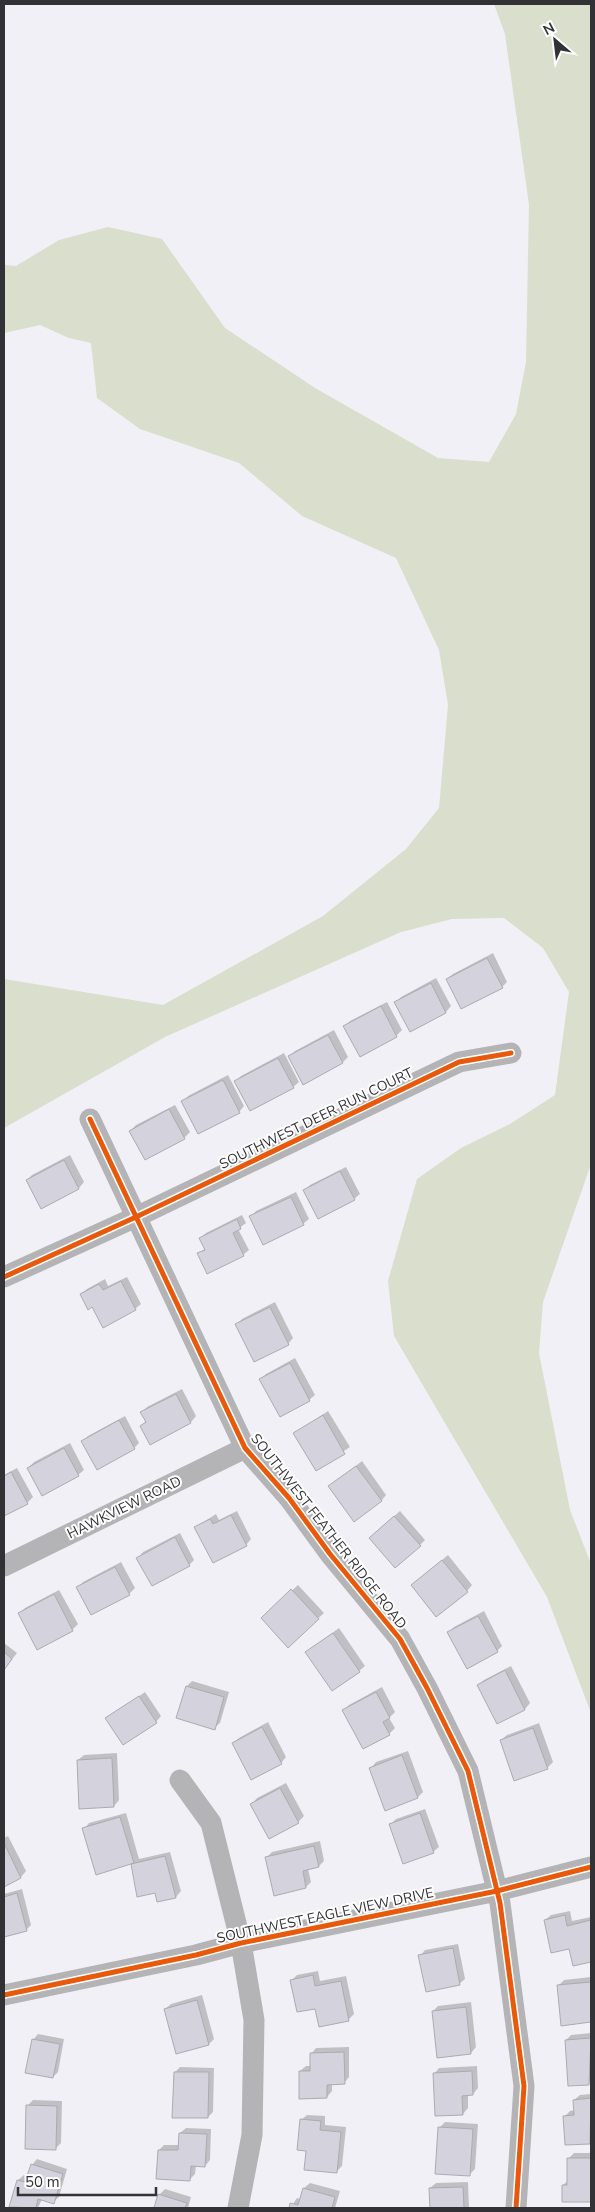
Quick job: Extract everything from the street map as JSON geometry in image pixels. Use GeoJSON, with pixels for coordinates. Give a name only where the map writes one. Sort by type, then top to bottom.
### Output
{"type":"FeatureCollection","features":[{"type":"Feature","properties":{"kind":"street","name":"SOUTHWEST DEER RUN COURT"},"geometry":{"type":"LineString","coordinates":[[4,1277],[136,1217],[459,1062],[511,1053]]}},
{"type":"Feature","properties":{"kind":"street","name":"SOUTHWEST FEATHER RIDGE ROAD"},"geometry":{"type":"LineString","coordinates":[[90,1119],[245,1448],[289,1498],[330,1554],[400,1639],[427,1688],[468,1771],[498,1891],[524,2086],[516,2208]]}},
{"type":"Feature","properties":{"kind":"street","name":"HAWKVIEW ROAD"},"geometry":{"type":"LineString","coordinates":[[4,1566],[245,1448]]}},
{"type":"Feature","properties":{"kind":"street"},"geometry":{"type":"LineString","coordinates":[[180,1780],[211,1823],[241,1943],[254,2020],[252,2135],[238,2208]]}},
{"type":"Feature","properties":{"kind":"street","name":"SOUTHWEST EAGLE VIEW DRIVE"},"geometry":{"type":"LineString","coordinates":[[4,1995],[196,1955],[241,1943],[498,1891],[591,1867]]}},
{"type":"Feature","properties":{"kind":"green space"},"geometry":{"type":"Polygon","coordinates":[[[494,4],[591,4],[591,1164],[543,1302],[539,1353],[570,1510],[591,1564],[591,1713],[547,1597],[394,1336],[388,1281],[417,1179],[461,1148],[510,1124],[555,1095],[569,992],[543,948],[504,918],[452,919],[401,932],[165,1037],[4,1128],[4,979],[163,1005],[323,916],[406,849],[439,808],[448,705],[439,650],[396,558],[302,516],[239,463],[140,429],[97,398],[91,343],[69,338],[40,325],[4,333],[4,265],[16,266],[59,240],[108,227],[162,239],[225,328],[315,388],[438,458],[489,462],[516,414],[526,362],[529,205],[505,34],[494,4]]]}},
{"type":"Feature","properties":{"kind":"building"},"geometry":{"type":"Polygon","coordinates":[[[487,958],[503,988],[461,1009],[446,979],[487,958]]]}},
{"type":"Feature","properties":{"kind":"building"},"geometry":{"type":"Polygon","coordinates":[[[431,983],[446,1013],[410,1032],[394,1002],[431,983]]]}},
{"type":"Feature","properties":{"kind":"building"},"geometry":{"type":"Polygon","coordinates":[[[381,1006],[397,1037],[360,1057],[343,1026],[381,1006]]]}},
{"type":"Feature","properties":{"kind":"building"},"geometry":{"type":"Polygon","coordinates":[[[328,1035],[343,1063],[303,1085],[288,1056],[328,1035]]]}},
{"type":"Feature","properties":{"kind":"building"},"geometry":{"type":"Polygon","coordinates":[[[278,1058],[294,1088],[250,1111],[234,1081],[278,1058]]]}},
{"type":"Feature","properties":{"kind":"building"},"geometry":{"type":"Polygon","coordinates":[[[223,1080],[240,1113],[198,1134],[181,1101],[223,1080]]]}},
{"type":"Feature","properties":{"kind":"building"},"geometry":{"type":"Polygon","coordinates":[[[169,1109],[185,1139],[145,1160],[129,1131],[169,1109]]]}},
{"type":"Feature","properties":{"kind":"building"},"geometry":{"type":"Polygon","coordinates":[[[64,1160],[79,1189],[41,1209],[26,1180],[64,1160]]]}},
{"type":"Feature","properties":{"kind":"building"},"geometry":{"type":"Polygon","coordinates":[[[340,1171],[355,1200],[318,1219],[303,1190],[340,1171]]]}},
{"type":"Feature","properties":{"kind":"building"},"geometry":{"type":"Polygon","coordinates":[[[291,1197],[304,1225],[263,1245],[249,1216],[291,1197]]]}},
{"type":"Feature","properties":{"kind":"building"},"geometry":{"type":"Polygon","coordinates":[[[237,1219],[241,1229],[233,1233],[244,1256],[207,1274],[197,1253],[205,1250],[199,1238],[237,1219]]]}},
{"type":"Feature","properties":{"kind":"building"},"geometry":{"type":"Polygon","coordinates":[[[121,1281],[136,1310],[103,1328],[92,1307],[88,1310],[80,1294],[99,1284],[103,1290],[121,1281]]]}},
{"type":"Feature","properties":{"kind":"building"},"geometry":{"type":"Polygon","coordinates":[[[270,1307],[289,1345],[254,1362],[235,1324],[270,1307]]]}},
{"type":"Feature","properties":{"kind":"building"},"geometry":{"type":"Polygon","coordinates":[[[290,1363],[310,1401],[280,1417],[259,1379],[290,1363]]]}},
{"type":"Feature","properties":{"kind":"building"},"geometry":{"type":"Polygon","coordinates":[[[176,1394],[191,1423],[150,1445],[140,1426],[146,1422],[140,1412],[176,1394]]]}},
{"type":"Feature","properties":{"kind":"building"},"geometry":{"type":"Polygon","coordinates":[[[323,1415],[345,1454],[316,1471],[293,1433],[323,1415]]]}},
{"type":"Feature","properties":{"kind":"building"},"geometry":{"type":"Polygon","coordinates":[[[119,1420],[135,1449],[97,1470],[81,1441],[119,1420]]]}},
{"type":"Feature","properties":{"kind":"building"},"geometry":{"type":"Polygon","coordinates":[[[64,1448],[79,1476],[42,1496],[27,1468],[64,1448]]]}},
{"type":"Feature","properties":{"kind":"building"},"geometry":{"type":"Polygon","coordinates":[[[356,1466],[382,1501],[354,1522],[328,1486],[356,1466]]]}},
{"type":"Feature","properties":{"kind":"building"},"geometry":{"type":"Polygon","coordinates":[[[11,1472],[28,1504],[4,1516],[4,1476],[11,1472]]]}},
{"type":"Feature","properties":{"kind":"building"},"geometry":{"type":"Polygon","coordinates":[[[231,1515],[247,1546],[213,1563],[194,1527],[210,1519],[213,1524],[231,1515]]]}},
{"type":"Feature","properties":{"kind":"building"},"geometry":{"type":"Polygon","coordinates":[[[394,1516],[421,1546],[395,1568],[369,1538],[394,1516]]]}},
{"type":"Feature","properties":{"kind":"building"},"geometry":{"type":"Polygon","coordinates":[[[175,1537],[190,1566],[152,1586],[136,1558],[175,1537]]]}},
{"type":"Feature","properties":{"kind":"building"},"geometry":{"type":"Polygon","coordinates":[[[442,1560],[468,1592],[436,1617],[411,1585],[442,1560]]]}},
{"type":"Feature","properties":{"kind":"building"},"geometry":{"type":"Polygon","coordinates":[[[115,1567],[130,1595],[91,1615],[76,1587],[115,1567]]]}},
{"type":"Feature","properties":{"kind":"building"},"geometry":{"type":"Polygon","coordinates":[[[291,1589],[319,1619],[288,1648],[261,1618],[291,1589]]]}},
{"type":"Feature","properties":{"kind":"building"},"geometry":{"type":"Polygon","coordinates":[[[54,1594],[73,1631],[37,1650],[18,1613],[54,1594]]]}},
{"type":"Feature","properties":{"kind":"building"},"geometry":{"type":"Polygon","coordinates":[[[478,1616],[498,1652],[467,1669],[447,1632],[478,1616]]]}},
{"type":"Feature","properties":{"kind":"building"},"geometry":{"type":"Polygon","coordinates":[[[333,1633],[360,1672],[332,1691],[305,1652],[333,1633]]]}},
{"type":"Feature","properties":{"kind":"building"},"geometry":{"type":"Polygon","coordinates":[[[4,1652],[12,1659],[4,1670],[4,1652]]]}},
{"type":"Feature","properties":{"kind":"building"},"geometry":{"type":"Polygon","coordinates":[[[505,1670],[525,1710],[497,1724],[477,1685],[505,1670]]]}},
{"type":"Feature","properties":{"kind":"building"},"geometry":{"type":"Polygon","coordinates":[[[186,1686],[224,1697],[215,1730],[176,1718],[186,1686]]]}},
{"type":"Feature","properties":{"kind":"building"},"geometry":{"type":"Polygon","coordinates":[[[376,1692],[390,1718],[383,1722],[390,1735],[363,1749],[342,1710],[376,1692]]]}},
{"type":"Feature","properties":{"kind":"building"},"geometry":{"type":"Polygon","coordinates":[[[139,1696],[157,1723],[123,1745],[105,1718],[139,1696]]]}},
{"type":"Feature","properties":{"kind":"building"},"geometry":{"type":"Polygon","coordinates":[[[262,1727],[282,1764],[251,1780],[232,1743],[262,1727]]]}},
{"type":"Feature","properties":{"kind":"building"},"geometry":{"type":"Polygon","coordinates":[[[533,1728],[548,1769],[514,1781],[500,1740],[533,1728]]]}},
{"type":"Feature","properties":{"kind":"building"},"geometry":{"type":"Polygon","coordinates":[[[402,1755],[418,1798],[385,1811],[369,1768],[402,1755]]]}},
{"type":"Feature","properties":{"kind":"building"},"geometry":{"type":"Polygon","coordinates":[[[112,1758],[114,1807],[79,1809],[77,1760],[112,1758]]]}},
{"type":"Feature","properties":{"kind":"building"},"geometry":{"type":"Polygon","coordinates":[[[280,1788],[299,1823],[269,1839],[250,1804],[280,1788]]]}},
{"type":"Feature","properties":{"kind":"building"},"geometry":{"type":"Polygon","coordinates":[[[420,1813],[434,1853],[403,1864],[389,1824],[420,1813]]]}},
{"type":"Feature","properties":{"kind":"building"},"geometry":{"type":"Polygon","coordinates":[[[120,1817],[134,1863],[96,1875],[82,1828],[120,1817]]]}},
{"type":"Feature","properties":{"kind":"building"},"geometry":{"type":"Polygon","coordinates":[[[4,1843],[21,1878],[4,1887],[4,1843]]]}},
{"type":"Feature","properties":{"kind":"building"},"geometry":{"type":"Polygon","coordinates":[[[314,1846],[319,1867],[303,1871],[306,1888],[274,1896],[265,1857],[314,1846]]]}},
{"type":"Feature","properties":{"kind":"building"},"geometry":{"type":"Polygon","coordinates":[[[165,1856],[176,1898],[157,1902],[155,1893],[137,1897],[131,1864],[165,1856]]]}},
{"type":"Feature","properties":{"kind":"building"},"geometry":{"type":"Polygon","coordinates":[[[17,1893],[27,1931],[4,1937],[4,1897],[17,1893]]]}},
{"type":"Feature","properties":{"kind":"building"},"geometry":{"type":"Polygon","coordinates":[[[565,1915],[567,1926],[591,1920],[591,1962],[573,1966],[569,1949],[551,1953],[544,1920],[565,1915]]]}},
{"type":"Feature","properties":{"kind":"building"},"geometry":{"type":"Polygon","coordinates":[[[453,1948],[460,1985],[426,1992],[418,1955],[453,1948]]]}},
{"type":"Feature","properties":{"kind":"building"},"geometry":{"type":"Polygon","coordinates":[[[313,1975],[315,1986],[341,1981],[349,2021],[319,2027],[315,2009],[297,2012],[290,1980],[313,1975]]]}},
{"type":"Feature","properties":{"kind":"building"},"geometry":{"type":"Polygon","coordinates":[[[591,1982],[591,2022],[561,2026],[557,1985],[591,1982]]]}},
{"type":"Feature","properties":{"kind":"building"},"geometry":{"type":"Polygon","coordinates":[[[197,2000],[209,2045],[176,2054],[164,2009],[197,2000]]]}},
{"type":"Feature","properties":{"kind":"building"},"geometry":{"type":"Polygon","coordinates":[[[466,2007],[471,2054],[437,2058],[432,2011],[466,2007]]]}},
{"type":"Feature","properties":{"kind":"building"},"geometry":{"type":"Polygon","coordinates":[[[591,2038],[589,2085],[568,2086],[565,2040],[591,2038]]]}},
{"type":"Feature","properties":{"kind":"building"},"geometry":{"type":"Polygon","coordinates":[[[32,2039],[60,2044],[53,2078],[25,2073],[32,2039]]]}},
{"type":"Feature","properties":{"kind":"building"},"geometry":{"type":"Polygon","coordinates":[[[344,2052],[345,2084],[327,2085],[327,2098],[299,2099],[299,2071],[310,2071],[310,2053],[344,2052]]]}},
{"type":"Feature","properties":{"kind":"building"},"geometry":{"type":"Polygon","coordinates":[[[472,2071],[473,2095],[462,2096],[463,2115],[435,2116],[433,2073],[472,2071]]]}},
{"type":"Feature","properties":{"kind":"building"},"geometry":{"type":"Polygon","coordinates":[[[174,2072],[209,2072],[208,2118],[172,2118],[174,2072]]]}},
{"type":"Feature","properties":{"kind":"building"},"geometry":{"type":"Polygon","coordinates":[[[591,2098],[590,2144],[565,2145],[563,2116],[574,2115],[573,2100],[591,2098]]]}},
{"type":"Feature","properties":{"kind":"building"},"geometry":{"type":"Polygon","coordinates":[[[26,2105],[57,2106],[56,2150],[25,2149],[26,2105]]]}},
{"type":"Feature","properties":{"kind":"building"},"geometry":{"type":"Polygon","coordinates":[[[300,2119],[321,2121],[320,2130],[341,2132],[337,2173],[304,2170],[306,2151],[297,2150],[300,2119]]]}},
{"type":"Feature","properties":{"kind":"building"},"geometry":{"type":"Polygon","coordinates":[[[438,2127],[473,2129],[470,2176],[435,2174],[438,2127]]]}},
{"type":"Feature","properties":{"kind":"building"},"geometry":{"type":"Polygon","coordinates":[[[179,2133],[207,2134],[205,2167],[191,2166],[190,2181],[156,2179],[158,2150],[178,2150],[179,2133]]]}},
{"type":"Feature","properties":{"kind":"building"},"geometry":{"type":"Polygon","coordinates":[[[567,2158],[591,2158],[591,2202],[562,2202],[562,2185],[567,2185],[567,2158]]]}},
{"type":"Feature","properties":{"kind":"building"},"geometry":{"type":"Polygon","coordinates":[[[31,2164],[63,2174],[54,2204],[38,2199],[36,2208],[9,2207],[17,2180],[25,2182],[31,2164]]]}},
{"type":"Feature","properties":{"kind":"building"},"geometry":{"type":"Polygon","coordinates":[[[463,2187],[464,2208],[430,2208],[429,2188],[463,2187]]]}},
{"type":"Feature","properties":{"kind":"building"},"geometry":{"type":"Polygon","coordinates":[[[303,2188],[335,2197],[332,2208],[289,2208],[290,2203],[298,2205],[303,2188]]]}},
{"type":"Feature","properties":{"kind":"building"},"geometry":{"type":"Polygon","coordinates":[[[158,2194],[187,2203],[185,2208],[154,2208],[158,2194]]]}},
{"type":"Feature","properties":{"kind":"cycle path"},"geometry":{"type":"LineString","coordinates":[[4,1277],[136,1217],[459,1062],[511,1053]]}},
{"type":"Feature","properties":{"kind":"cycle path"},"geometry":{"type":"LineString","coordinates":[[90,1119],[245,1448],[289,1498],[330,1554],[400,1639],[427,1688],[468,1771],[500,1903],[524,2086],[516,2208]]}},
{"type":"Feature","properties":{"kind":"cycle path"},"geometry":{"type":"LineString","coordinates":[[4,1995],[196,1955],[241,1943],[497,1891],[591,1867]]}}]}
